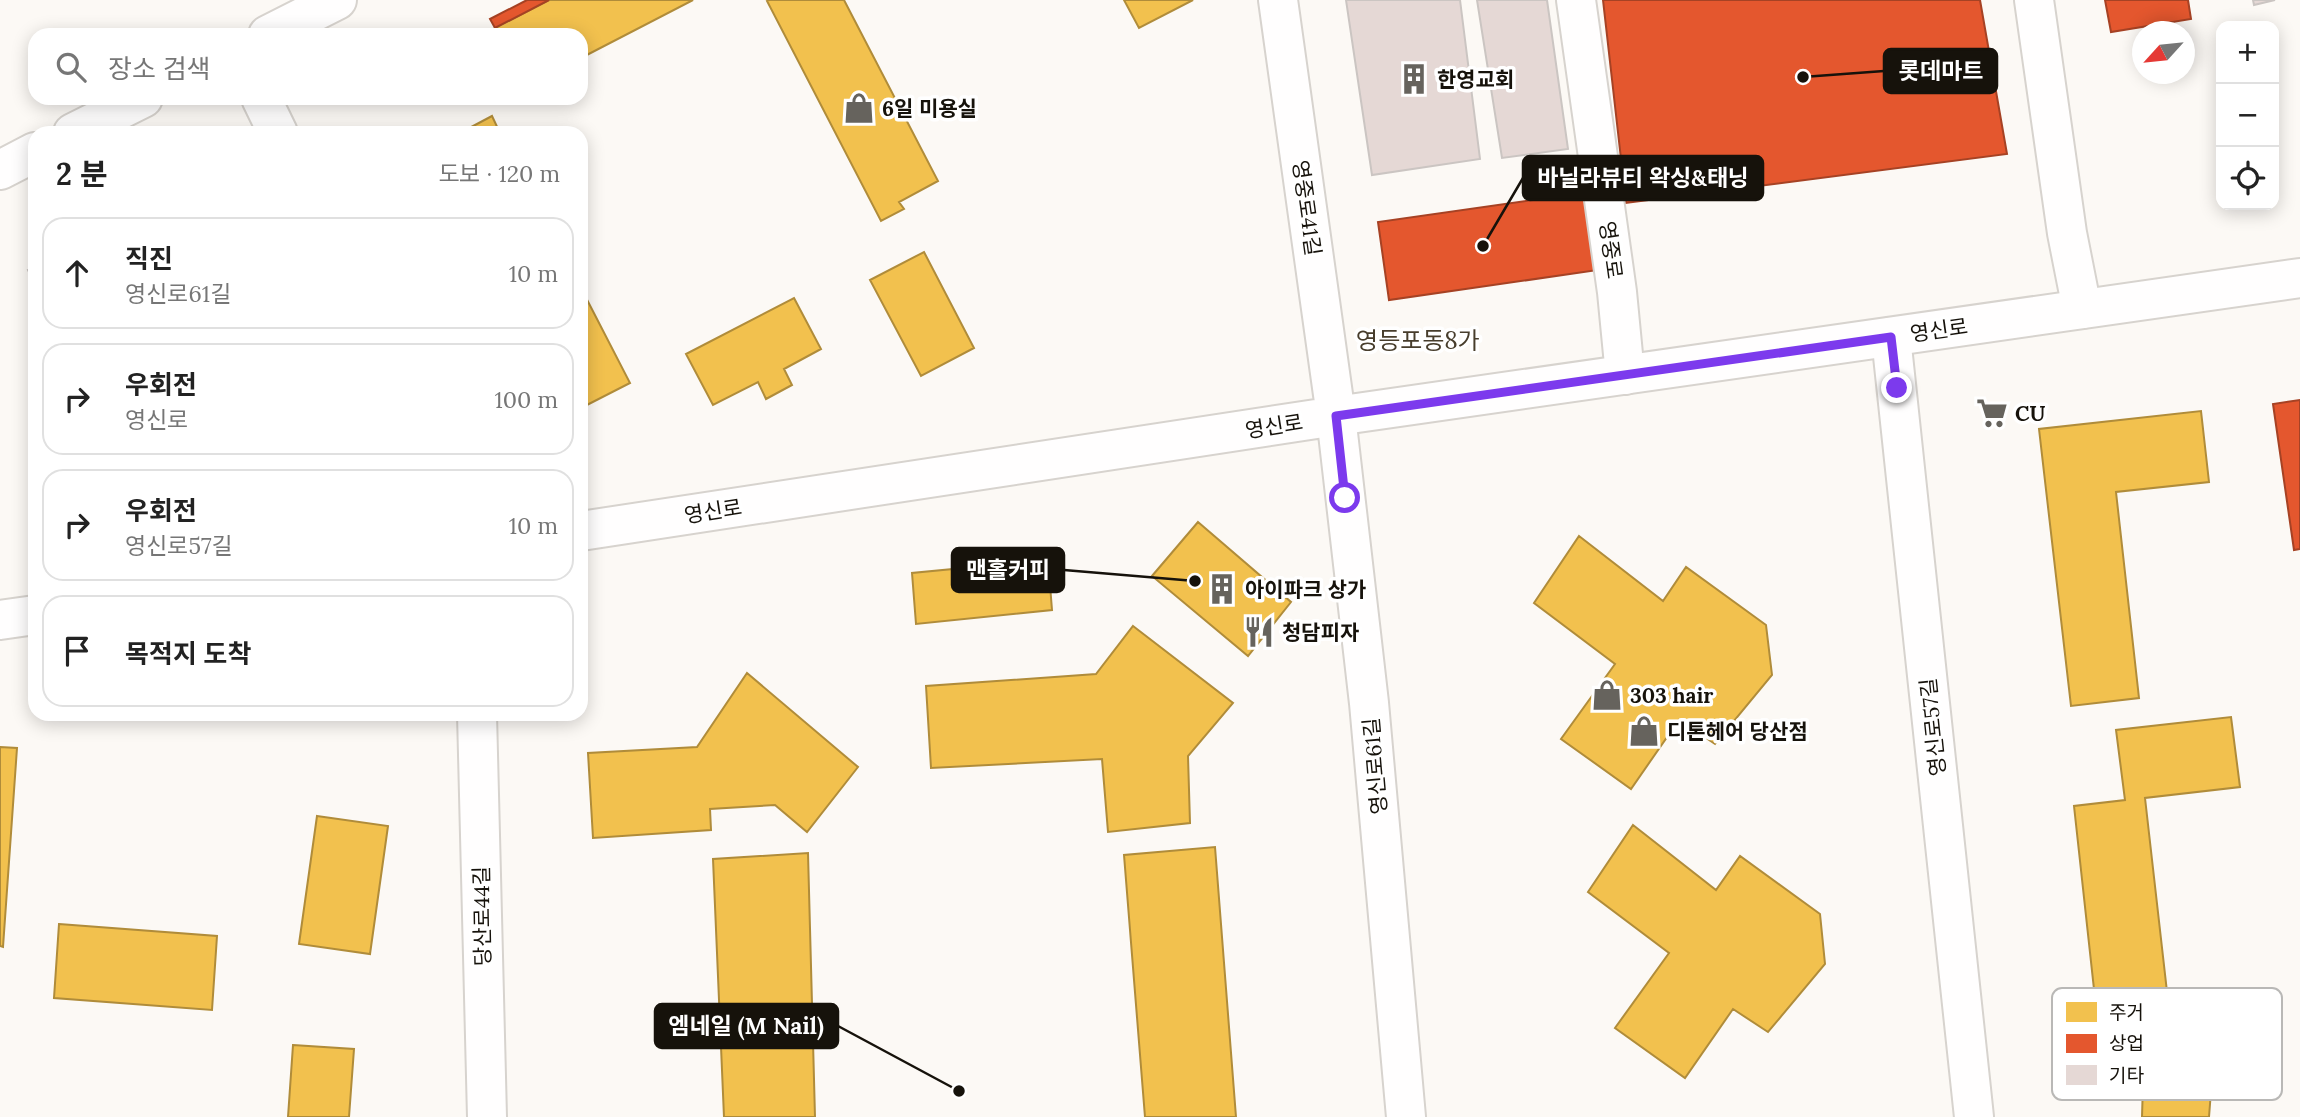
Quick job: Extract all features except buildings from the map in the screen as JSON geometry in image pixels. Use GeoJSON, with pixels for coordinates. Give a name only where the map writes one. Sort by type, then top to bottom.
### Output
{"type":"FeatureCollection","features":[{"type":"Feature","properties":{"kind":"street"},"geometry":{"type":"LineString","coordinates":[[282,28],[337,0]]}},
{"type":"Feature","properties":{"kind":"street","name":"영중로41길"},"geometry":{"type":"LineString","coordinates":[[1278,0],[1336,416]]}},
{"type":"Feature","properties":{"kind":"street","name":"영중로"},"geometry":{"type":"LineString","coordinates":[[1576,0],[1618,292],[1625,375]]}},
{"type":"Feature","properties":{"kind":"street"},"geometry":{"type":"LineString","coordinates":[[2034,0],[2067,233],[2082,309]]}},
{"type":"Feature","properties":{"kind":"street"},"geometry":{"type":"LineString","coordinates":[[87,126],[129,105]]}},
{"type":"Feature","properties":{"kind":"street"},"geometry":{"type":"LineString","coordinates":[[264,105],[275,126]]}},
{"type":"Feature","properties":{"kind":"street"},"geometry":{"type":"LineString","coordinates":[[0,170],[28,156]]}},
{"type":"Feature","properties":{"kind":"street","name":"영신로"},"geometry":{"type":"LineString","coordinates":[[588,530],[1336,416],[2300,278]]}},
{"type":"Feature","properties":{"kind":"street","name":"영신로57길"},"geometry":{"type":"LineString","coordinates":[[1891,337],[1975,1117]]}},
{"type":"Feature","properties":{"kind":"street","name":"영신로61길"},"geometry":{"type":"LineString","coordinates":[[1336,416],[1369,703],[1406,1117]]}},
{"type":"Feature","properties":{"kind":"street"},"geometry":{"type":"LineString","coordinates":[[0,620],[28,616]]}},
{"type":"Feature","properties":{"kind":"street","name":"당산로44길"},"geometry":{"type":"LineString","coordinates":[[477,721],[486,1117]]}},
{"type":"Feature","properties":{"kind":"place","name":"롯데마트"},"geometry":{"type":"Point","coordinates":[1803,77]}},
{"type":"Feature","properties":{"kind":"place","name":"한영교회"},"geometry":{"type":"Point","coordinates":[1414,79]}},
{"type":"Feature","properties":{"kind":"place","name":"6일 미용실"},"geometry":{"type":"Point","coordinates":[859,108]}},
{"type":"Feature","properties":{"kind":"place","name":"바닐라뷰티 왁싱&태닝"},"geometry":{"type":"Point","coordinates":[1483,246]}},
{"type":"Feature","properties":{"kind":"place","name":"CU"},"geometry":{"type":"Point","coordinates":[1992,413]}},
{"type":"Feature","properties":{"kind":"place","name":"맨홀커피"},"geometry":{"type":"Point","coordinates":[1195,581]}},
{"type":"Feature","properties":{"kind":"place","name":"아이파크 상가"},"geometry":{"type":"Point","coordinates":[1222,589]}},
{"type":"Feature","properties":{"kind":"place","name":"청담피자"},"geometry":{"type":"Point","coordinates":[1259,632]}},
{"type":"Feature","properties":{"kind":"place","name":"303 hair"},"geometry":{"type":"Point","coordinates":[1607,695]}},
{"type":"Feature","properties":{"kind":"place","name":"디톤헤어 당산점"},"geometry":{"type":"Point","coordinates":[1644,731]}},
{"type":"Feature","properties":{"kind":"place","name":"엠네일 (M Nail)"},"geometry":{"type":"Point","coordinates":[959,1091]}},
{"type":"Feature","properties":{"kind":"district","name":"영등포동8가"},"geometry":{"type":"Point","coordinates":[1418,340]}},
{"type":"Feature","properties":{"kind":"route"},"geometry":{"type":"LineString","coordinates":[[1345,498],[1336,416],[1891,337],[1897,388]]}}]}
